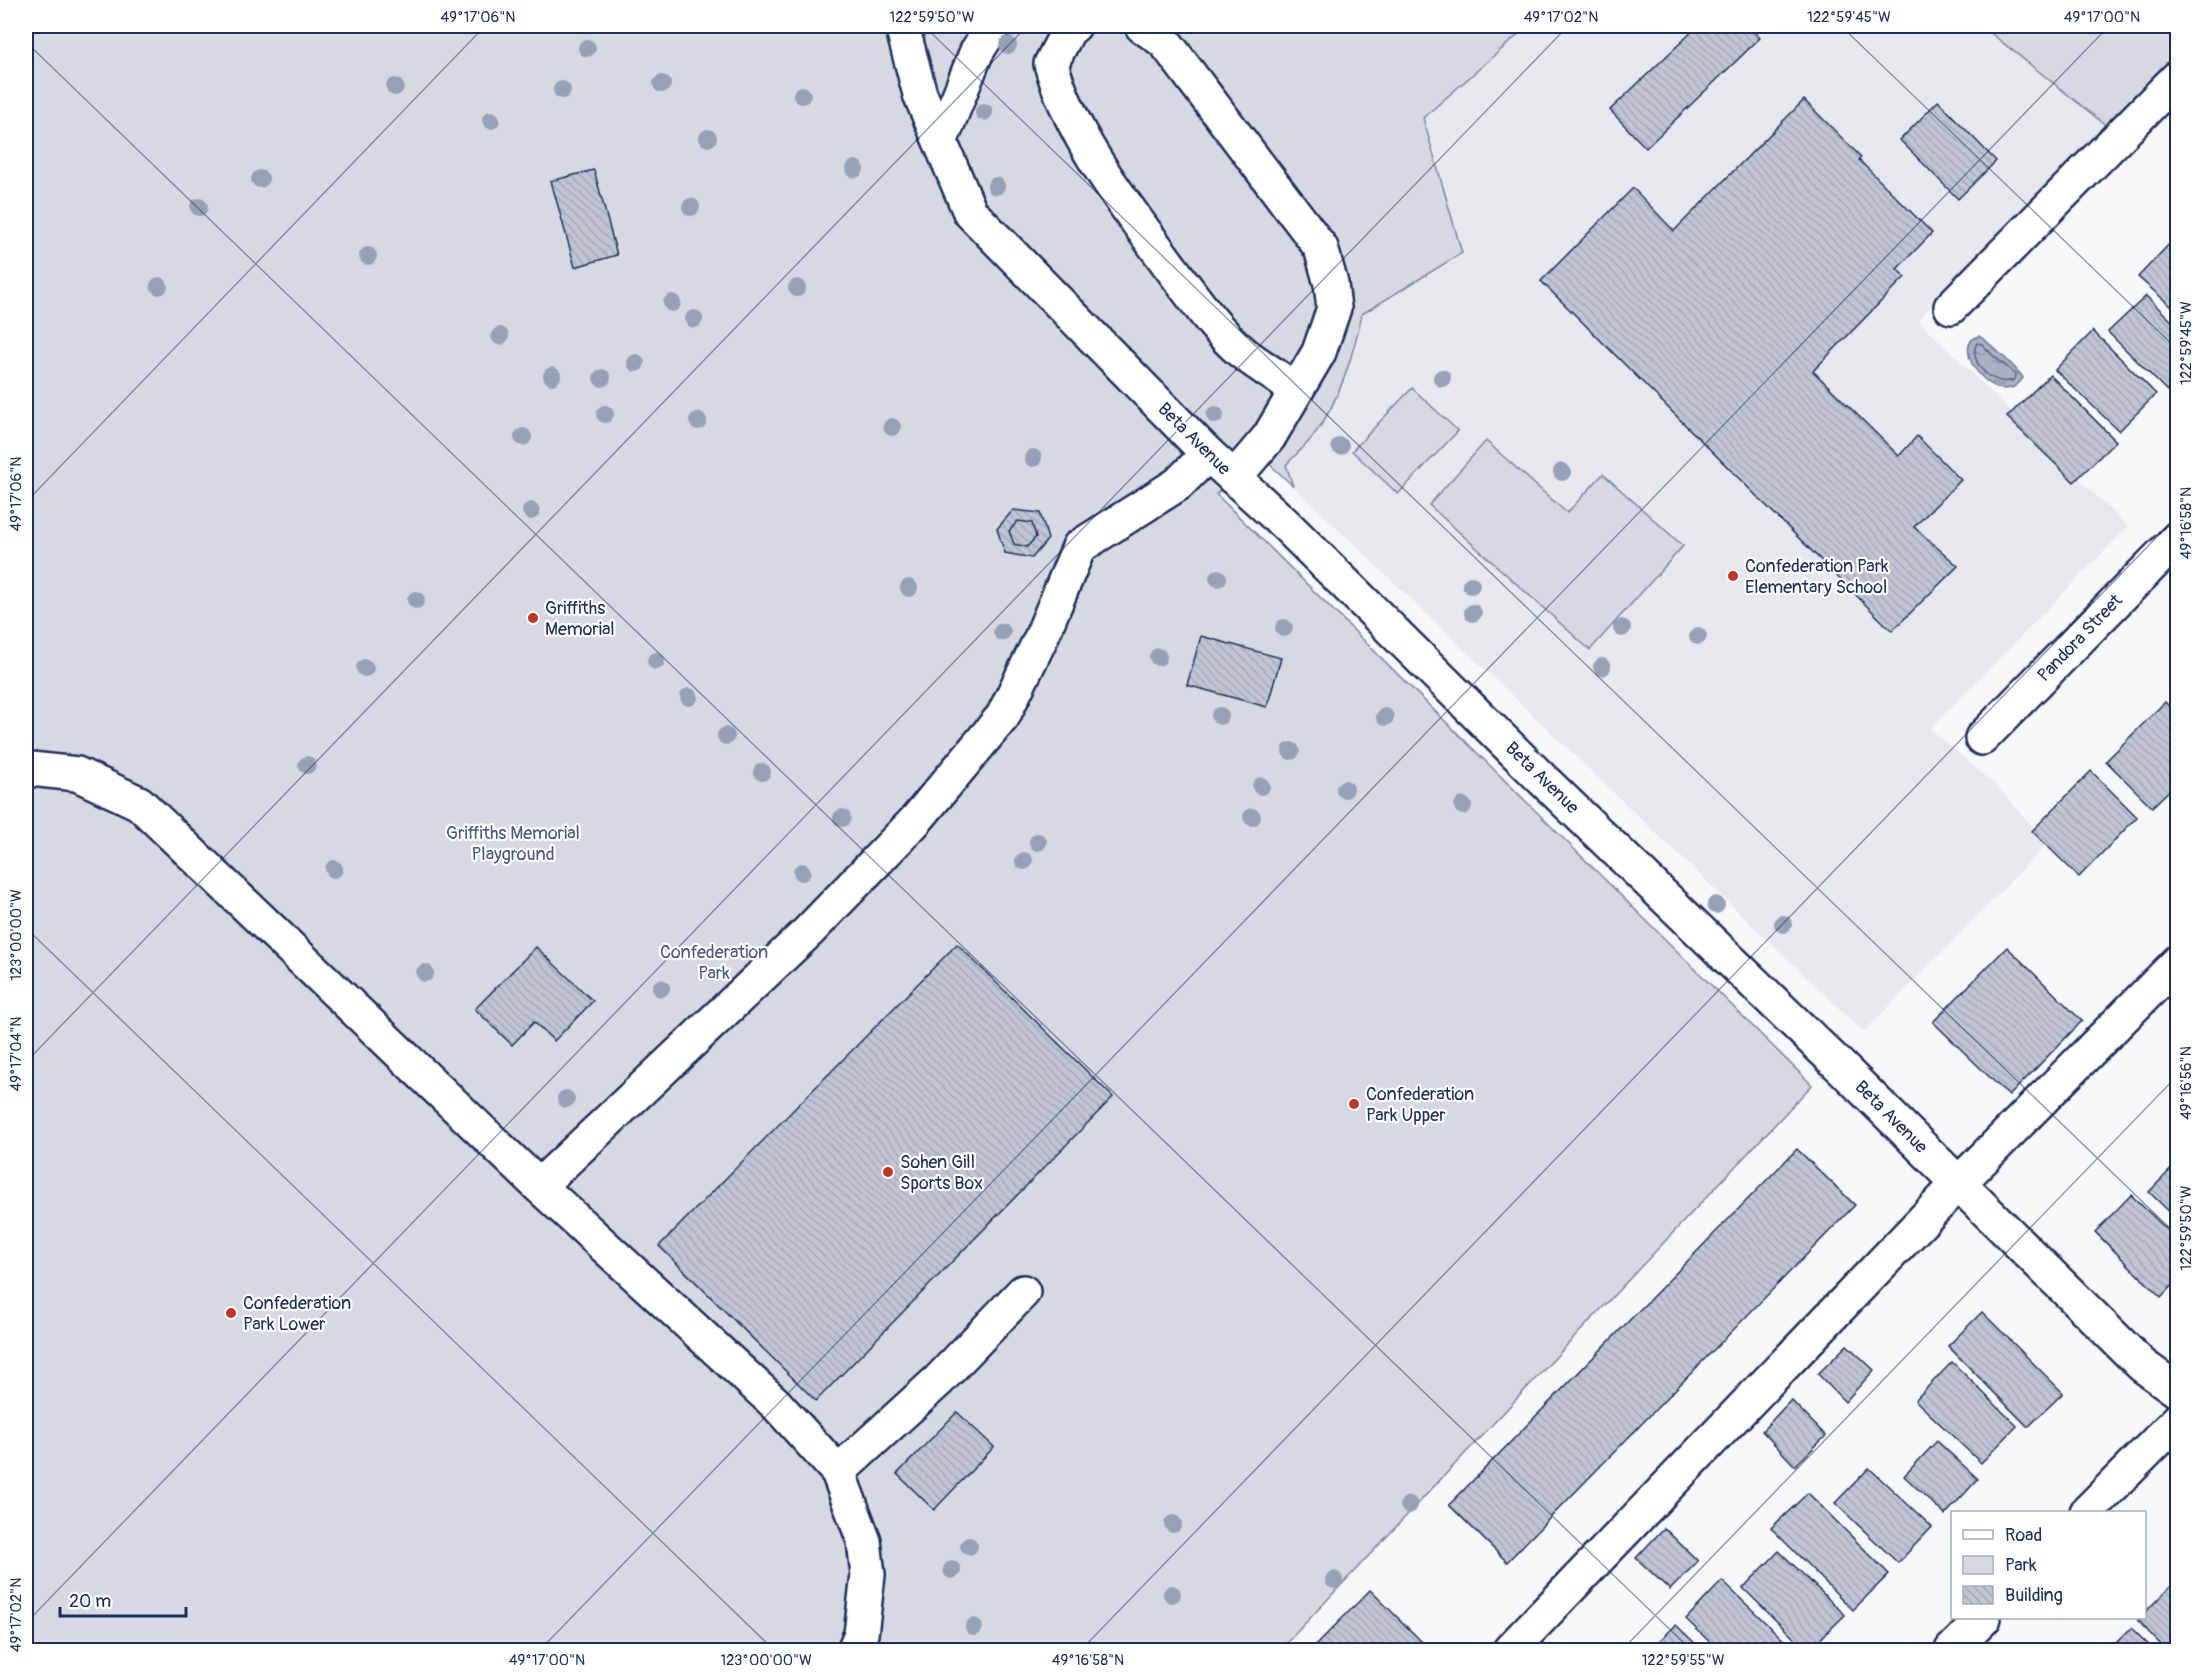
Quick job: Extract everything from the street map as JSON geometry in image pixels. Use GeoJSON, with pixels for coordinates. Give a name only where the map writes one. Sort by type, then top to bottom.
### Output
{"type":"FeatureCollection","features":[{"type":"Feature","properties":{"kind":"street","name":"Beta Avenue"},"geometry":{"type":"LineString","coordinates":[[902,26],[920,94],[970,212],[1208,454],[1286,525],[1537,774],[1842,1068],[2142,1365],[2178,1391]]}},
{"type":"Feature","properties":{"kind":"street"},"geometry":{"type":"LineString","coordinates":[[941,140],[977,51],[993,26]]}},
{"type":"Feature","properties":{"kind":"street"},"geometry":{"type":"LineString","coordinates":[[1074,26],[1070,29],[1051,64],[1061,99],[1082,141],[1137,221],[1204,311],[1242,352],[1296,390]]}},
{"type":"Feature","properties":{"kind":"street"},"geometry":{"type":"LineString","coordinates":[[1142,26],[1165,42],[1321,248],[1331,284],[1334,308],[1319,352],[1269,437],[1234,478]]}},
{"type":"Feature","properties":{"kind":"street"},"geometry":{"type":"LineString","coordinates":[[1951,307],[2178,77]]}},
{"type":"Feature","properties":{"kind":"street"},"geometry":{"type":"LineString","coordinates":[[539,1186],[808,932],[916,820],[1003,716],[1041,638],[1079,547],[1178,484],[1208,454]]}},
{"type":"Feature","properties":{"kind":"street","name":"Pandora Street"},"geometry":{"type":"LineString","coordinates":[[1982,738],[2178,538]]}},
{"type":"Feature","properties":{"kind":"street"},"geometry":{"type":"LineString","coordinates":[[32,769],[77,774],[139,803],[539,1186],[776,1404],[838,1472],[864,1541],[868,1575],[861,1634],[854,1650]]}},
{"type":"Feature","properties":{"kind":"street"},"geometry":{"type":"LineString","coordinates":[[1510,1650],[1958,1184],[2178,963]]}},
{"type":"Feature","properties":{"kind":"street"},"geometry":{"type":"LineString","coordinates":[[838,1472],[939,1380],[1023,1292]]}},
{"type":"Feature","properties":{"kind":"street"},"geometry":{"type":"LineString","coordinates":[[2088,1511],[2178,1420]]}},
{"type":"Feature","properties":{"kind":"street"},"geometry":{"type":"LineString","coordinates":[[1952,1650],[1982,1619]]}},
{"type":"Feature","properties":{"kind":"shaded area","name":"Confederation Park Elementary School"},"geometry":{"type":"Polygon","coordinates":[[[1528,26],[1982,26],[2107,126],[1918,320],[2128,527],[1930,729],[1997,787],[2048,843],[1864,1032],[1293,486],[1285,465],[1314,436],[1354,353],[1362,314],[1461,253],[1423,118],[1528,26]]]}},
{"type":"Feature","properties":{"kind":"green space","name":"Confederation Park"},"geometry":{"type":"Polygon","coordinates":[[[26,26],[1528,26],[1423,118],[1462,253],[1362,314],[1350,361],[1331,408],[1311,439],[1286,465],[1293,486],[1262,457],[1216,494],[1812,1085],[1280,1650],[26,1650],[26,26]]]}},
{"type":"Feature","properties":{"kind":"green space"},"geometry":{"type":"Polygon","coordinates":[[[1982,26],[2177,26],[2177,60],[2107,126],[1982,26]]]}},
{"type":"Feature","properties":{"kind":"green space"},"geometry":{"type":"Polygon","coordinates":[[[1412,388],[1458,431],[1398,494],[1352,451],[1412,388]]]}},
{"type":"Feature","properties":{"kind":"green space"},"geometry":{"type":"Polygon","coordinates":[[[1486,441],[1567,513],[1603,474],[1683,546],[1590,650],[1429,505],[1486,441]]]}},
{"type":"Feature","properties":{"kind":"water"},"geometry":{"type":"Polygon","coordinates":[[[1979,336],[2023,378],[2013,387],[2001,388],[1990,384],[1972,363],[1969,352],[1970,342],[1979,336]]]}},
{"type":"Feature","properties":{"kind":"building"},"geometry":{"type":"Polygon","coordinates":[[[1698,26],[1748,26],[1760,38],[1646,148],[1610,110],[1698,26]]]}},
{"type":"Feature","properties":{"kind":"building"},"geometry":{"type":"Polygon","coordinates":[[[1804,100],[1861,157],[1859,160],[1932,233],[1897,269],[1905,277],[1813,371],[1899,456],[1917,436],[1961,480],[1914,527],[1958,566],[1892,631],[1541,281],[1633,188],[1674,231],[1804,100]]]}},
{"type":"Feature","properties":{"kind":"building"},"geometry":{"type":"Polygon","coordinates":[[[1938,101],[1996,161],[1958,199],[1900,140],[1938,101]]]}},
{"type":"Feature","properties":{"kind":"building"},"geometry":{"type":"Polygon","coordinates":[[[594,170],[617,255],[575,267],[551,181],[594,170]]]}},
{"type":"Feature","properties":{"kind":"building"},"geometry":{"type":"Polygon","coordinates":[[[2176,237],[2178,238],[2178,312],[2138,277],[2176,237]]]}},
{"type":"Feature","properties":{"kind":"building"},"geometry":{"type":"Polygon","coordinates":[[[2146,296],[2178,327],[2178,381],[2167,391],[2108,332],[2146,296]]]}},
{"type":"Feature","properties":{"kind":"building"},"geometry":{"type":"Polygon","coordinates":[[[2093,331],[2156,394],[2119,431],[2055,370],[2093,331]]]}},
{"type":"Feature","properties":{"kind":"building"},"geometry":{"type":"Polygon","coordinates":[[[2050,375],[2116,441],[2074,482],[2007,417],[2050,375]]]}},
{"type":"Feature","properties":{"kind":"building"},"geometry":{"type":"Polygon","coordinates":[[[1013,510],[1040,513],[1048,539],[1032,558],[1005,553],[997,529],[1013,510]]]}},
{"type":"Feature","properties":{"kind":"building"},"geometry":{"type":"Polygon","coordinates":[[[1018,521],[1032,523],[1036,537],[1027,547],[1014,544],[1009,531],[1018,521]]]}},
{"type":"Feature","properties":{"kind":"building"},"geometry":{"type":"Polygon","coordinates":[[[1201,636],[1281,658],[1267,707],[1187,685],[1201,636]]]}},
{"type":"Feature","properties":{"kind":"building"},"geometry":{"type":"Polygon","coordinates":[[[2165,702],[2178,715],[2178,782],[2152,807],[2106,761],[2165,702]]]}},
{"type":"Feature","properties":{"kind":"building"},"geometry":{"type":"Polygon","coordinates":[[[2091,771],[2137,817],[2079,877],[2032,831],[2091,771]]]}},
{"type":"Feature","properties":{"kind":"building","name":"Sohen Gill Sports Box"},"geometry":{"type":"Polygon","coordinates":[[[957,944],[1113,1097],[816,1401],[659,1246],[957,944]]]}},
{"type":"Feature","properties":{"kind":"building"},"geometry":{"type":"Polygon","coordinates":[[[536,947],[593,1001],[554,1041],[534,1022],[512,1045],[475,1009],[536,947]]]}},
{"type":"Feature","properties":{"kind":"building"},"geometry":{"type":"Polygon","coordinates":[[[2007,947],[2082,1021],[2009,1096],[1933,1022],[2007,947]]]}},
{"type":"Feature","properties":{"kind":"building"},"geometry":{"type":"Polygon","coordinates":[[[1797,1149],[1855,1205],[1507,1562],[1449,1505],[1797,1149]]]}},
{"type":"Feature","properties":{"kind":"building"},"geometry":{"type":"Polygon","coordinates":[[[2178,1162],[2178,1220],[2149,1192],[2178,1162]]]}},
{"type":"Feature","properties":{"kind":"building"},"geometry":{"type":"Polygon","coordinates":[[[2131,1195],[2178,1240],[2178,1279],[2161,1297],[2095,1232],[2131,1195]]]}},
{"type":"Feature","properties":{"kind":"building"},"geometry":{"type":"Polygon","coordinates":[[[1982,1312],[2063,1393],[2028,1427],[1948,1346],[1982,1312]]]}},
{"type":"Feature","properties":{"kind":"building"},"geometry":{"type":"Polygon","coordinates":[[[1847,1345],[1874,1370],[1845,1402],[1818,1374],[1847,1345]]]}},
{"type":"Feature","properties":{"kind":"building"},"geometry":{"type":"Polygon","coordinates":[[[1952,1362],[2017,1426],[1981,1463],[1915,1400],[1952,1362]]]}},
{"type":"Feature","properties":{"kind":"building"},"geometry":{"type":"Polygon","coordinates":[[[1791,1400],[1826,1436],[1795,1466],[1762,1431],[1791,1400]]]}},
{"type":"Feature","properties":{"kind":"building"},"geometry":{"type":"Polygon","coordinates":[[[957,1412],[994,1447],[934,1510],[897,1474],[957,1412]]]}},
{"type":"Feature","properties":{"kind":"building"},"geometry":{"type":"Polygon","coordinates":[[[1937,1441],[1978,1479],[1945,1515],[1904,1476],[1937,1441]]]}},
{"type":"Feature","properties":{"kind":"building"},"geometry":{"type":"Polygon","coordinates":[[[1869,1468],[1932,1527],[1898,1563],[1835,1503],[1869,1468]]]}},
{"type":"Feature","properties":{"kind":"building"},"geometry":{"type":"Polygon","coordinates":[[[1808,1493],[1889,1574],[1853,1610],[1771,1528],[1808,1493]]]}},
{"type":"Feature","properties":{"kind":"building"},"geometry":{"type":"Polygon","coordinates":[[[1664,1528],[1698,1561],[1670,1590],[1636,1558],[1664,1528]]]}},
{"type":"Feature","properties":{"kind":"building"},"geometry":{"type":"Polygon","coordinates":[[[1779,1551],[1845,1615],[1809,1650],[1806,1650],[1743,1588],[1779,1551]]]}},
{"type":"Feature","properties":{"kind":"building"},"geometry":{"type":"Polygon","coordinates":[[[1722,1581],[1794,1650],[1718,1650],[1686,1619],[1722,1581]]]}},
{"type":"Feature","properties":{"kind":"building"},"geometry":{"type":"Polygon","coordinates":[[[2175,1582],[2178,1585],[2178,1650],[2166,1650],[2137,1620],[2146,1619],[2146,1611],[2175,1582]]]}},
{"type":"Feature","properties":{"kind":"building"},"geometry":{"type":"Polygon","coordinates":[[[1370,1590],[1427,1647],[1424,1650],[1311,1650],[1370,1590]]]}},
{"type":"Feature","properties":{"kind":"building"},"geometry":{"type":"Polygon","coordinates":[[[1676,1625],[1702,1650],[1650,1650],[1676,1625]]]}},
{"type":"Feature","properties":{"kind":"building"},"geometry":{"type":"Polygon","coordinates":[[[2131,1628],[2154,1650],[2109,1650],[2131,1628]]]}},
{"type":"Feature","properties":{"kind":"place","name":"Confederation Park Elementary School"},"geometry":{"type":"Point","coordinates":[1733,576]}},
{"type":"Feature","properties":{"kind":"place","name":"Griffiths Memorial"},"geometry":{"type":"Point","coordinates":[533,618]}},
{"type":"Feature","properties":{"kind":"place","name":"Confederation Park Upper"},"geometry":{"type":"Point","coordinates":[1354,1104]}},
{"type":"Feature","properties":{"kind":"place","name":"Sohen Gill Sports Box"},"geometry":{"type":"Point","coordinates":[888,1172]}},
{"type":"Feature","properties":{"kind":"place","name":"Confederation Park Lower"},"geometry":{"type":"Point","coordinates":[231,1313]}},
{"type":"Feature","properties":{"kind":"park label","name":"Griffiths Memorial Playground"},"geometry":{"type":"Point","coordinates":[513,843]}}]}
